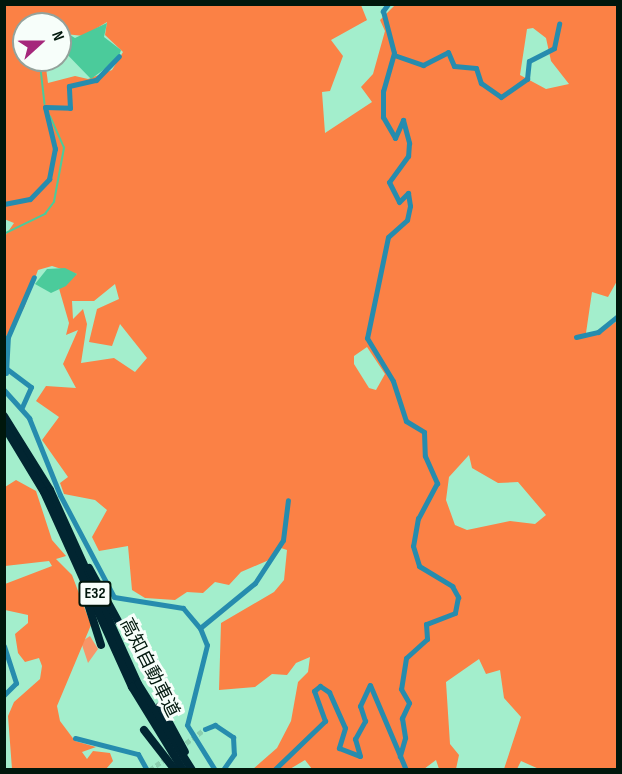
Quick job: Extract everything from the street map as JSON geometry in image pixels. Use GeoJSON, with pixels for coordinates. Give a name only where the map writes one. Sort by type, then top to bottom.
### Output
{"type":"FeatureCollection","features":[{"type":"Feature","properties":{"kind":"highway","name":"高知自動車道"},"geometry":{"type":"LineString","coordinates":[[4,416],[58,515],[138,684],[192,770]]}},
{"type":"Feature","properties":{"kind":"highway","name":"高知自動車道"},"geometry":{"type":"LineString","coordinates":[[4,426],[58,515],[132,687],[183,770]]}},
{"type":"Feature","properties":{"kind":"highway"},"geometry":{"type":"LineString","coordinates":[[58,515],[118,621]]}},
{"type":"Feature","properties":{"kind":"highway"},"geometry":{"type":"LineString","coordinates":[[58,515],[101,645]]}},
{"type":"Feature","properties":{"kind":"highway"},"geometry":{"type":"LineString","coordinates":[[160,706],[196,770]]}},
{"type":"Feature","properties":{"kind":"highway"},"geometry":{"type":"LineString","coordinates":[[144,730],[175,770]]}},
{"type":"Feature","properties":{"kind":"street"},"geometry":{"type":"LineString","coordinates":[[388,4],[383,10],[394,55],[383,91],[383,117],[396,138],[403,120],[410,143],[389,182],[399,202],[408,193],[410,212],[388,237],[367,338],[393,381],[406,421],[426,438],[425,456],[437,483],[424,502],[413,546],[421,571],[452,586],[458,606],[452,617],[426,624],[427,639],[406,658],[402,689],[409,703],[402,718],[405,738],[400,756]]}},
{"type":"Feature","properties":{"kind":"street"},"geometry":{"type":"LineString","coordinates":[[394,55],[423,65],[448,52],[454,66],[476,68],[481,83],[501,97],[527,80],[529,61],[554,48],[559,24]]}},
{"type":"Feature","properties":{"kind":"street"},"geometry":{"type":"LineString","coordinates":[[4,204],[30,199],[49,179],[55,149],[47,106],[70,108],[69,86],[96,80],[119,56]]}},
{"type":"Feature","properties":{"kind":"street"},"geometry":{"type":"LineString","coordinates":[[22,407],[31,387],[6,371],[8,337],[34,277]]}},
{"type":"Feature","properties":{"kind":"street"},"geometry":{"type":"LineString","coordinates":[[576,337],[598,332],[618,316]]}},
{"type":"Feature","properties":{"kind":"street"},"geometry":{"type":"LineString","coordinates":[[4,390],[22,407],[83,542],[114,597],[183,608],[200,628],[207,645],[187,726],[215,770]]}},
{"type":"Feature","properties":{"kind":"street"},"geometry":{"type":"LineString","coordinates":[[200,628],[255,583],[283,540],[288,500]]}},
{"type":"Feature","properties":{"kind":"street"},"geometry":{"type":"LineString","coordinates":[[4,646],[16,683],[4,695]]}},
{"type":"Feature","properties":{"kind":"street"},"geometry":{"type":"LineString","coordinates":[[274,770],[325,722],[314,691],[320,686],[329,692],[345,728],[339,748],[360,756],[355,739],[365,721],[360,706],[372,687],[377,709],[406,770]]}},
{"type":"Feature","properties":{"kind":"street"},"geometry":{"type":"LineString","coordinates":[[205,729],[215,725],[233,737],[234,754],[223,770]]}},
{"type":"Feature","properties":{"kind":"street"},"geometry":{"type":"LineString","coordinates":[[75,738],[138,754],[147,770]]}},
{"type":"Feature","properties":{"kind":"shaded area"},"geometry":{"type":"Polygon","coordinates":[[[4,5],[361,5],[367,20],[331,40],[343,56],[330,91],[322,92],[325,133],[372,102],[361,87],[373,74],[385,31],[380,20],[395,5],[617,5],[617,281],[608,297],[592,292],[586,333],[599,334],[617,321],[617,769],[539,769],[521,761],[517,769],[504,769],[521,717],[504,698],[500,670],[486,674],[479,659],[446,682],[450,744],[459,755],[456,769],[439,769],[436,760],[424,769],[312,769],[305,760],[290,769],[253,769],[277,748],[291,721],[298,682],[308,672],[310,657],[296,663],[287,675],[272,674],[255,687],[219,690],[221,623],[274,592],[284,580],[287,550],[278,547],[269,560],[241,572],[229,585],[215,582],[203,593],[187,592],[175,600],[145,598],[132,590],[128,546],[99,551],[92,537],[107,510],[95,500],[64,494],[60,483],[68,477],[42,440],[59,417],[36,401],[46,386],[76,388],[63,364],[78,330],[66,335],[69,323],[58,285],[77,274],[52,266],[38,270],[24,308],[5,338],[5,236],[14,223],[4,219],[4,5]],[[533,28],[527,29],[520,75],[546,89],[569,84],[551,61],[546,38],[533,28]],[[115,284],[94,301],[72,301],[73,319],[83,309],[87,324],[81,363],[114,358],[135,372],[147,358],[120,324],[112,346],[89,342],[97,309],[119,299],[115,284]],[[367,347],[354,356],[354,364],[369,388],[376,390],[385,374],[367,347]],[[469,455],[449,477],[446,500],[455,525],[467,530],[510,521],[535,524],[546,515],[518,482],[498,483],[472,468],[469,455]]]}},
{"type":"Feature","properties":{"kind":"shaded area"},"geometry":{"type":"Polygon","coordinates":[[[107,23],[104,37],[121,50],[118,59],[91,79],[72,59],[72,36],[75,38],[107,23]]]}},
{"type":"Feature","properties":{"kind":"shaded area"},"geometry":{"type":"Polygon","coordinates":[[[65,268],[77,274],[66,286],[51,293],[35,284],[47,269],[65,268]]]}},
{"type":"Feature","properties":{"kind":"shaded area"},"geometry":{"type":"Polygon","coordinates":[[[16,480],[36,491],[52,540],[66,556],[56,559],[72,575],[91,625],[57,706],[60,721],[75,741],[96,747],[82,752],[87,759],[93,751],[110,753],[113,761],[106,769],[12,769],[8,716],[14,702],[40,679],[42,666],[39,658],[25,662],[18,653],[15,634],[28,623],[28,615],[5,610],[5,584],[52,566],[49,561],[5,566],[5,487],[16,480]]]}},
{"type":"Feature","properties":{"kind":"shaded area"},"geometry":{"type":"Polygon","coordinates":[[[90,636],[98,649],[88,663],[81,642],[90,636]]]}},
{"type":"Feature","properties":{"kind":"waterway"},"geometry":{"type":"LineString","coordinates":[[41,72],[45,104]]}},
{"type":"Feature","properties":{"kind":"waterway"},"geometry":{"type":"LineString","coordinates":[[4,234],[45,214],[54,202],[64,148],[50,117]]}},
{"type":"Feature","properties":{"kind":"tunnel"},"geometry":{"type":"LineString","coordinates":[[150,770],[205,729]]}}]}
